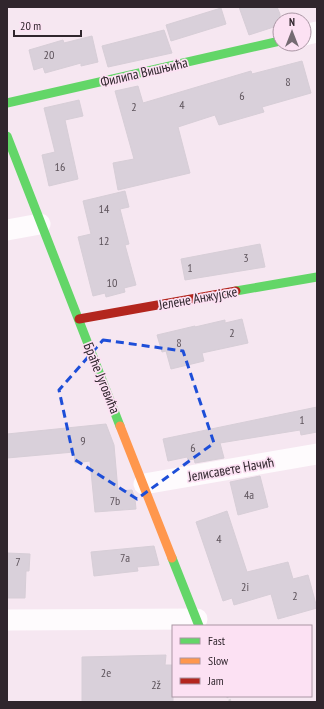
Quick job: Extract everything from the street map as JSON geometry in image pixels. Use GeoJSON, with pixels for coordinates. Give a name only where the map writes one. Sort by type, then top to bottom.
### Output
{"type":"FeatureCollection","features":[{"type":"Feature","properties":{"kind":"street","name":"Филипа Вишњића"},"geometry":{"type":"LineString","coordinates":[[7,103],[272,43]]}},
{"type":"Feature","properties":{"kind":"street","name":"Браће Југовића"},"geometry":{"type":"LineString","coordinates":[[7,136],[40,224],[79,319],[198,623],[7,620]]}},
{"type":"Feature","properties":{"kind":"street"},"geometry":{"type":"LineString","coordinates":[[7,230],[40,224]]}},
{"type":"Feature","properties":{"kind":"street","name":"Јелене Анжујске"},"geometry":{"type":"LineString","coordinates":[[79,319],[317,277]]}},
{"type":"Feature","properties":{"kind":"street","name":"Јелисавете Начић"},"geometry":{"type":"LineString","coordinates":[[144,484],[317,454]]}},
{"type":"Feature","properties":{"kind":"highlighted area"},"geometry":{"type":"Polygon","coordinates":[[[103,340],[183,351],[214,443],[137,499],[74,459],[59,390],[103,340]]]}},
{"type":"Feature","properties":{"kind":"building"},"geometry":{"type":"Polygon","coordinates":[[[239,7],[277,7],[279,12],[272,12],[272,28],[249,35],[239,7]]]}},
{"type":"Feature","properties":{"kind":"building"},"geometry":{"type":"Polygon","coordinates":[[[221,8],[226,24],[171,41],[166,25],[221,8]]]}},
{"type":"Feature","properties":{"kind":"building"},"geometry":{"type":"Polygon","coordinates":[[[164,30],[172,53],[108,67],[102,46],[164,30]]]}},
{"type":"Feature","properties":{"kind":"building"},"geometry":{"type":"Polygon","coordinates":[[[92,36],[98,62],[81,66],[81,63],[45,73],[43,67],[34,70],[29,50],[63,40],[64,43],[92,36]]]}},
{"type":"Feature","properties":{"kind":"building"},"geometry":{"type":"Polygon","coordinates":[[[302,61],[311,93],[262,107],[264,112],[219,125],[215,115],[178,127],[190,173],[118,190],[113,163],[134,159],[115,91],[138,86],[143,103],[251,71],[252,74],[302,61]]]}},
{"type":"Feature","properties":{"kind":"building"},"geometry":{"type":"Polygon","coordinates":[[[79,100],[83,116],[65,120],[78,179],[49,186],[42,155],[55,152],[44,108],[79,100]]]}},
{"type":"Feature","properties":{"kind":"building"},"geometry":{"type":"Polygon","coordinates":[[[125,191],[129,207],[120,209],[129,244],[125,245],[136,285],[124,288],[125,292],[106,297],[105,293],[93,296],[78,237],[91,234],[83,201],[125,191]]]}},
{"type":"Feature","properties":{"kind":"building"},"geometry":{"type":"Polygon","coordinates":[[[260,244],[265,267],[185,280],[181,259],[260,244]]]}},
{"type":"Feature","properties":{"kind":"building"},"geometry":{"type":"Polygon","coordinates":[[[242,319],[248,343],[202,353],[204,361],[171,369],[166,351],[162,352],[157,335],[225,320],[225,323],[242,319]]]}},
{"type":"Feature","properties":{"kind":"building"},"geometry":{"type":"Polygon","coordinates":[[[317,407],[317,432],[301,435],[300,430],[220,443],[224,458],[195,463],[194,459],[188,460],[187,457],[168,461],[163,439],[317,407]]]}},
{"type":"Feature","properties":{"kind":"building"},"geometry":{"type":"Polygon","coordinates":[[[106,424],[114,445],[118,491],[132,490],[136,509],[95,512],[90,461],[75,463],[74,452],[7,458],[7,434],[106,424]]]}},
{"type":"Feature","properties":{"kind":"building"},"geometry":{"type":"Polygon","coordinates":[[[260,476],[268,507],[238,515],[230,482],[260,476]]]}},
{"type":"Feature","properties":{"kind":"building"},"geometry":{"type":"Polygon","coordinates":[[[227,511],[247,572],[288,562],[293,579],[308,575],[317,608],[278,619],[271,594],[234,605],[232,598],[223,601],[196,522],[227,511]]]}},
{"type":"Feature","properties":{"kind":"building"},"geometry":{"type":"Polygon","coordinates":[[[154,546],[159,565],[137,567],[138,571],[94,576],[91,552],[154,546]]]}},
{"type":"Feature","properties":{"kind":"building"},"geometry":{"type":"Polygon","coordinates":[[[7,553],[30,554],[29,571],[26,571],[25,598],[8,598],[7,553]]]}},
{"type":"Feature","properties":{"kind":"building"},"geometry":{"type":"Polygon","coordinates":[[[166,655],[165,665],[172,665],[173,702],[82,702],[82,657],[166,655]]]}},
{"type":"Feature","properties":{"kind":"traffic: fast"},"geometry":{"type":"LineString","coordinates":[[7,103],[272,43]]}},
{"type":"Feature","properties":{"kind":"traffic: fast"},"geometry":{"type":"LineString","coordinates":[[7,136],[120,426]]}},
{"type":"Feature","properties":{"kind":"traffic: fast"},"geometry":{"type":"LineString","coordinates":[[236,291],[317,277]]}},
{"type":"Feature","properties":{"kind":"traffic: fast"},"geometry":{"type":"LineString","coordinates":[[172,558],[199,625]]}},
{"type":"Feature","properties":{"kind":"traffic: slow"},"geometry":{"type":"LineString","coordinates":[[120,426],[172,558]]}},
{"type":"Feature","properties":{"kind":"traffic: jam"},"geometry":{"type":"LineString","coordinates":[[79,319],[236,291]]}}]}
